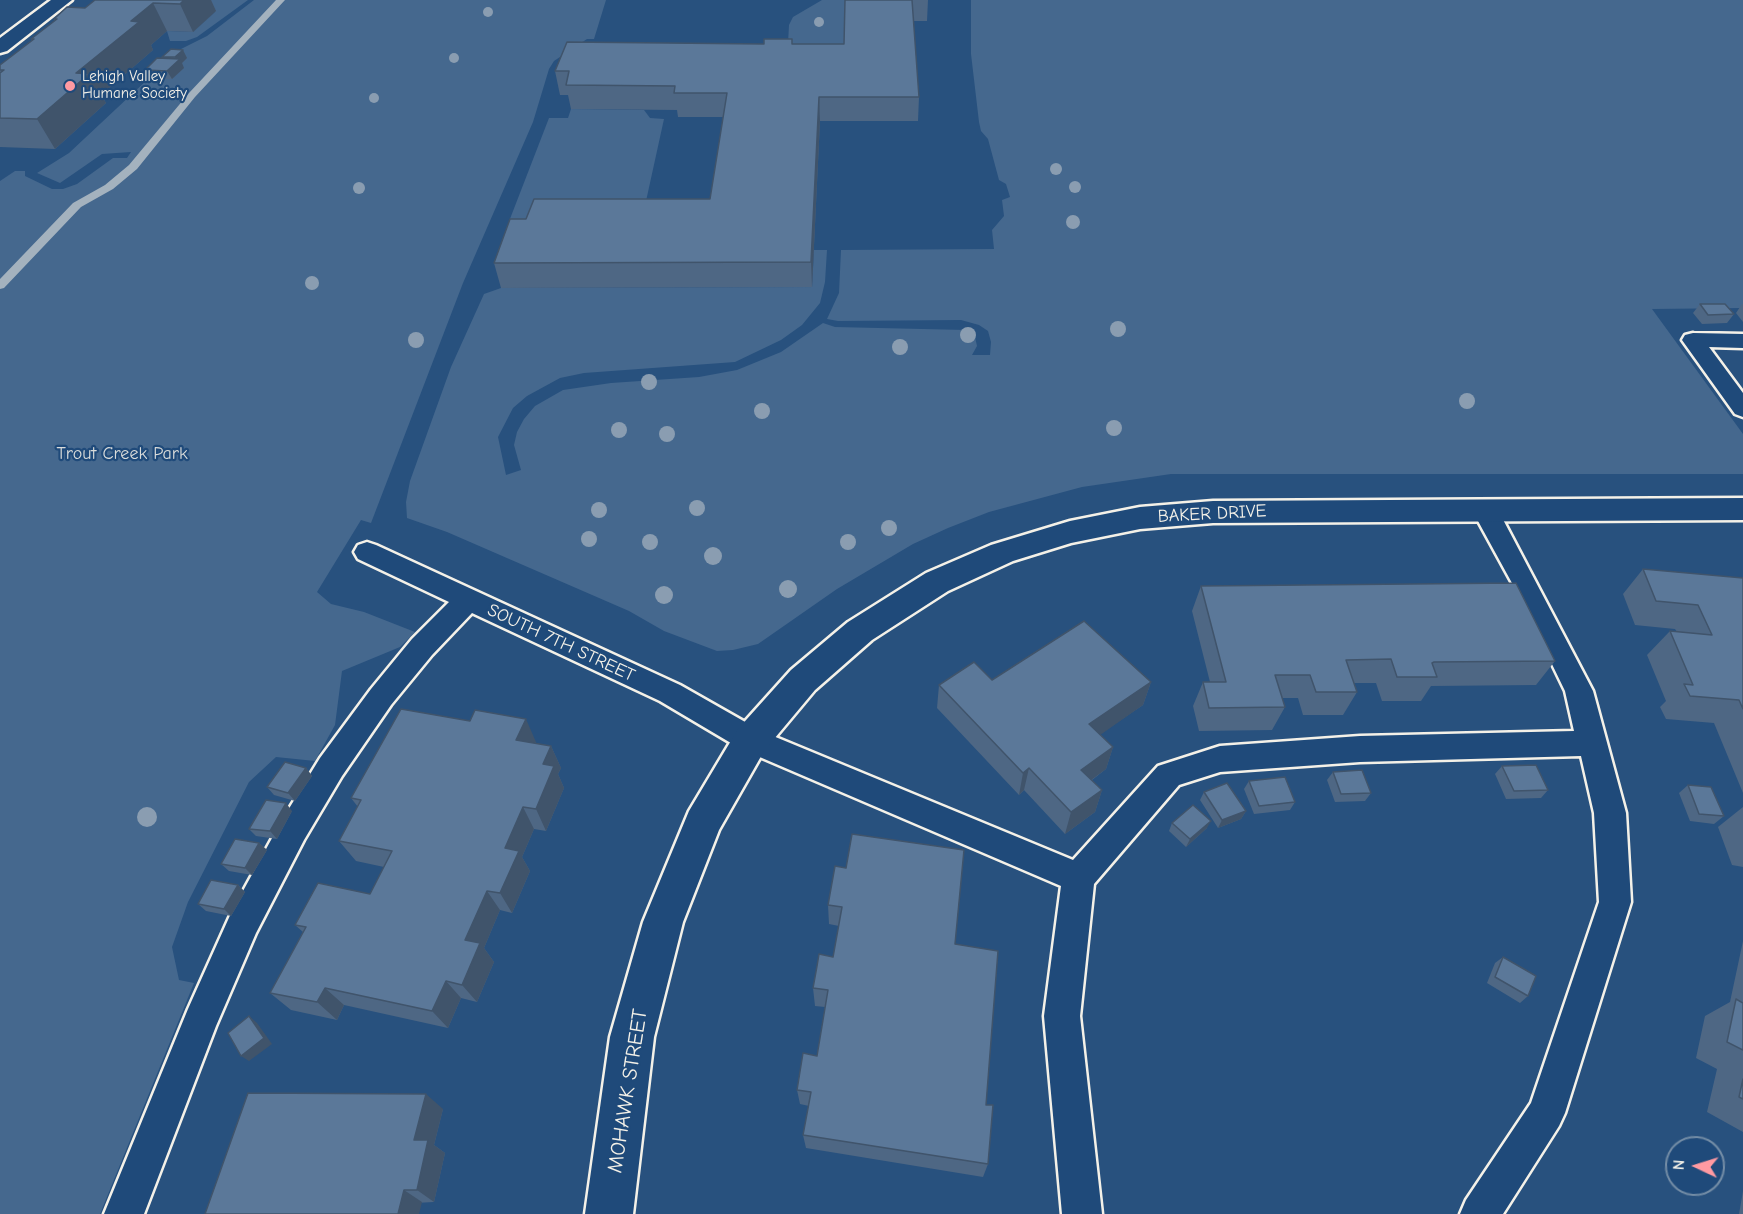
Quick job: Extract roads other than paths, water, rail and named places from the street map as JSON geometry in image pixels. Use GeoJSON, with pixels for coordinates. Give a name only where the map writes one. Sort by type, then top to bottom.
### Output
{"type":"FeatureCollection","features":[{"type":"Feature","properties":{"kind":"street"},"geometry":{"type":"LineString","coordinates":[[0,47],[63,0]]}},
{"type":"Feature","properties":{"kind":"street","name":"BAKER DRIVE"},"geometry":{"type":"LineString","coordinates":[[751,740],[803,680],[860,631],[937,582],[1002,553],[1070,532],[1140,518],[1213,512],[1743,509]]}},
{"type":"Feature","properties":{"kind":"street","name":"MOHAWK STREET"},"geometry":{"type":"LineString","coordinates":[[609,1214],[632,1037],[663,922],[703,823],[751,740]]}},
{"type":"Feature","properties":{"kind":"lane"},"geometry":{"type":"LineString","coordinates":[[1743,341],[1693,340],[1743,409]]}},
{"type":"Feature","properties":{"kind":"lane"},"geometry":{"type":"LineString","coordinates":[[1480,1214],[1546,1113],[1614,902],[1610,813],[1579,691],[1531,594],[1485,510]]}},
{"type":"Feature","properties":{"kind":"lane","name":"SOUTH 7TH STREET"},"geometry":{"type":"LineString","coordinates":[[367,552],[670,693],[751,740],[1078,878]]}},
{"type":"Feature","properties":{"kind":"lane"},"geometry":{"type":"LineString","coordinates":[[124,1214],[200,1021],[244,922],[294,830],[331,767],[381,697],[422,647],[468,600]]}},
{"type":"Feature","properties":{"kind":"lane"},"geometry":{"type":"LineString","coordinates":[[1082,1214],[1062,1016],[1078,878],[1169,775],[1220,759],[1360,749],[1592,743]]}},
{"type":"Feature","properties":{"kind":"waterway"},"geometry":{"type":"LineString","coordinates":[[0,286],[77,205],[109,187],[133,167],[192,95],[281,0]]}},
{"type":"Feature","properties":{"kind":"place","name":"Lehigh Valley Humane Society"},"geometry":{"type":"Point","coordinates":[70,86]}},
{"type":"Feature","properties":{"kind":"park label","name":"Trout Creek Park"},"geometry":{"type":"Point","coordinates":[122,454]}}]}
